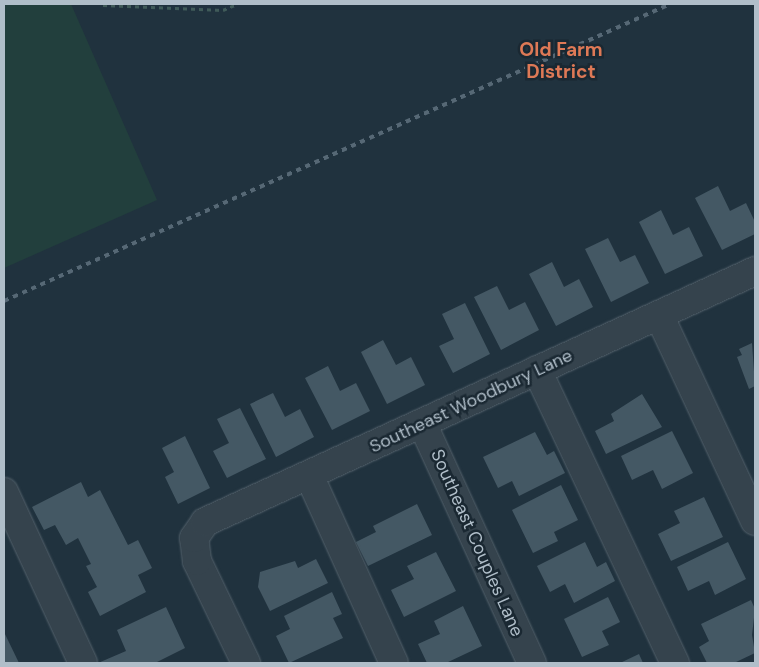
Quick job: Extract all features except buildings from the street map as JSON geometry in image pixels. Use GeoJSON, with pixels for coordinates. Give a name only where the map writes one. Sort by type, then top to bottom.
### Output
{"type":"FeatureCollection","features":[{"type":"Feature","properties":{"kind":"street","name":"Southeast Woodbury Lane"},"geometry":{"type":"LineString","coordinates":[[246,663],[197,562],[194,538],[205,522],[755,271]]}},
{"type":"Feature","properties":{"kind":"street"},"geometry":{"type":"LineString","coordinates":[[659,315],[755,521]]}},
{"type":"Feature","properties":{"kind":"street"},"geometry":{"type":"LineString","coordinates":[[537,370],[675,663]]}},
{"type":"Feature","properties":{"kind":"street","name":"Southeast Couples Lane"},"geometry":{"type":"LineString","coordinates":[[422,423],[532,663]]}},
{"type":"Feature","properties":{"kind":"street"},"geometry":{"type":"LineString","coordinates":[[308,475],[394,663]]}},
{"type":"Feature","properties":{"kind":"street"},"geometry":{"type":"LineString","coordinates":[[4,492],[83,663]]}},
{"type":"Feature","properties":{"kind":"path"},"geometry":{"type":"LineString","coordinates":[[104,5],[223,10],[237,4]]}},
{"type":"Feature","properties":{"kind":"green space"},"geometry":{"type":"Polygon","coordinates":[[[4,4],[71,4],[157,200],[4,268],[4,4]]]}},
{"type":"Feature","properties":{"kind":"railway"},"geometry":{"type":"LineString","coordinates":[[4,301],[670,4]]}},
{"type":"Feature","properties":{"kind":"district","name":"Old Farm District"},"geometry":{"type":"Point","coordinates":[561,61]}}]}
